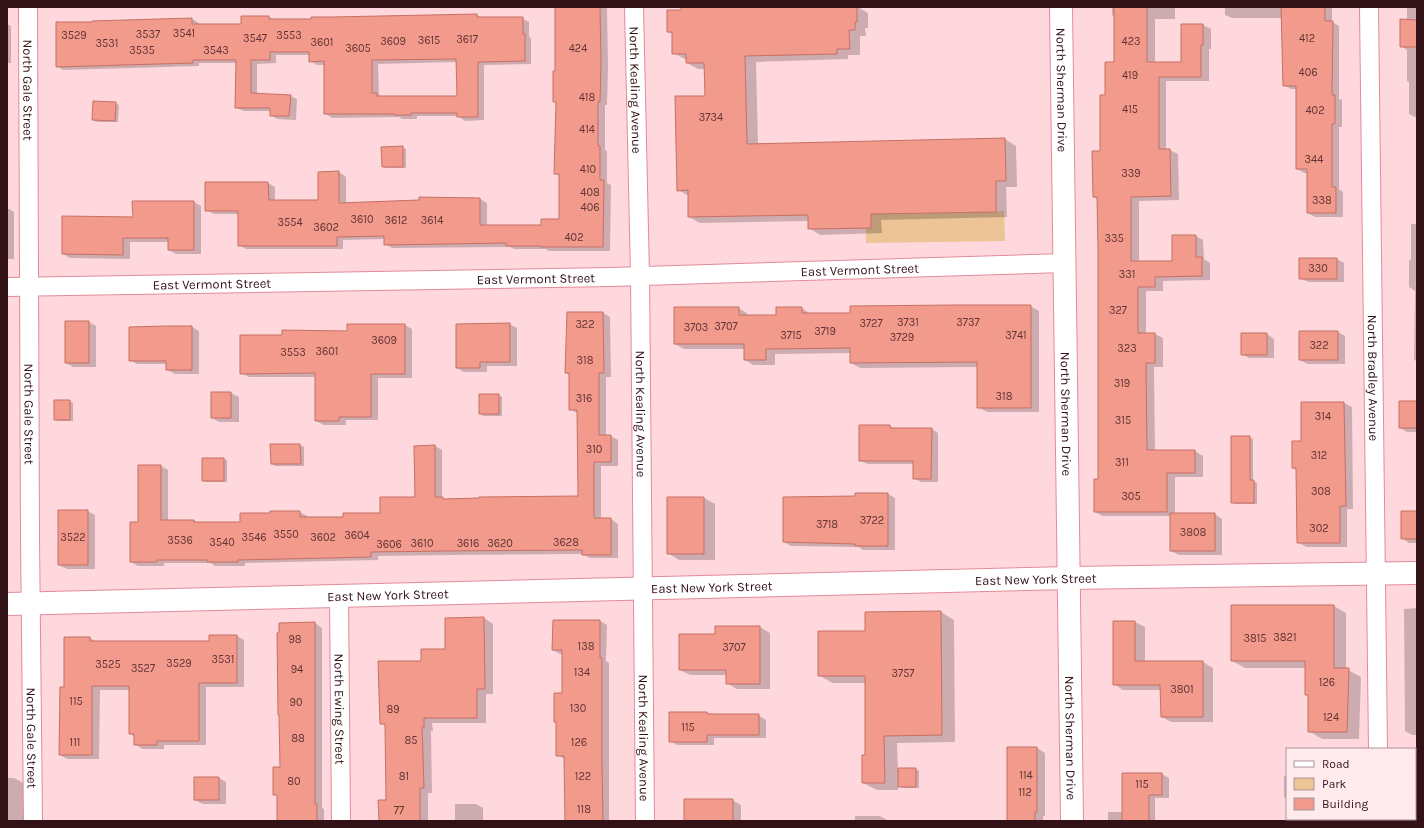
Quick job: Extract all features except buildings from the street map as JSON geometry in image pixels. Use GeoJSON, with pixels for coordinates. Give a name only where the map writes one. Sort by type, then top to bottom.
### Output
{"type":"FeatureCollection","features":[{"type":"Feature","properties":{"kind":"main road","name":"North Sherman Drive"},"geometry":{"type":"LineString","coordinates":[[1061,7],[1072,821]]}},
{"type":"Feature","properties":{"kind":"main road","name":"East New York Street"},"geometry":{"type":"LineString","coordinates":[[7,604],[1069,578],[1417,573]]}},
{"type":"Feature","properties":{"kind":"street","name":"North Gale Street"},"geometry":{"type":"LineString","coordinates":[[28,7],[30,604],[33,821]]}},
{"type":"Feature","properties":{"kind":"street","name":"North Kealing Avenue"},"geometry":{"type":"LineString","coordinates":[[634,7],[640,275],[645,821]]}},
{"type":"Feature","properties":{"kind":"street","name":"North Bradley Avenue"},"geometry":{"type":"LineString","coordinates":[[1369,7],[1378,748]]}},
{"type":"Feature","properties":{"kind":"street","name":"East Vermont Street"},"geometry":{"type":"LineString","coordinates":[[7,287],[29,288],[640,275],[1065,264]]}},
{"type":"Feature","properties":{"kind":"street","name":"North Ewing Street"},"geometry":{"type":"LineString","coordinates":[[339,596],[341,821]]}},
{"type":"Feature","properties":{"kind":"green space"},"geometry":{"type":"Polygon","coordinates":[[[1004,211],[1005,241],[866,243],[866,228],[871,214],[1004,211]]]}}]}
